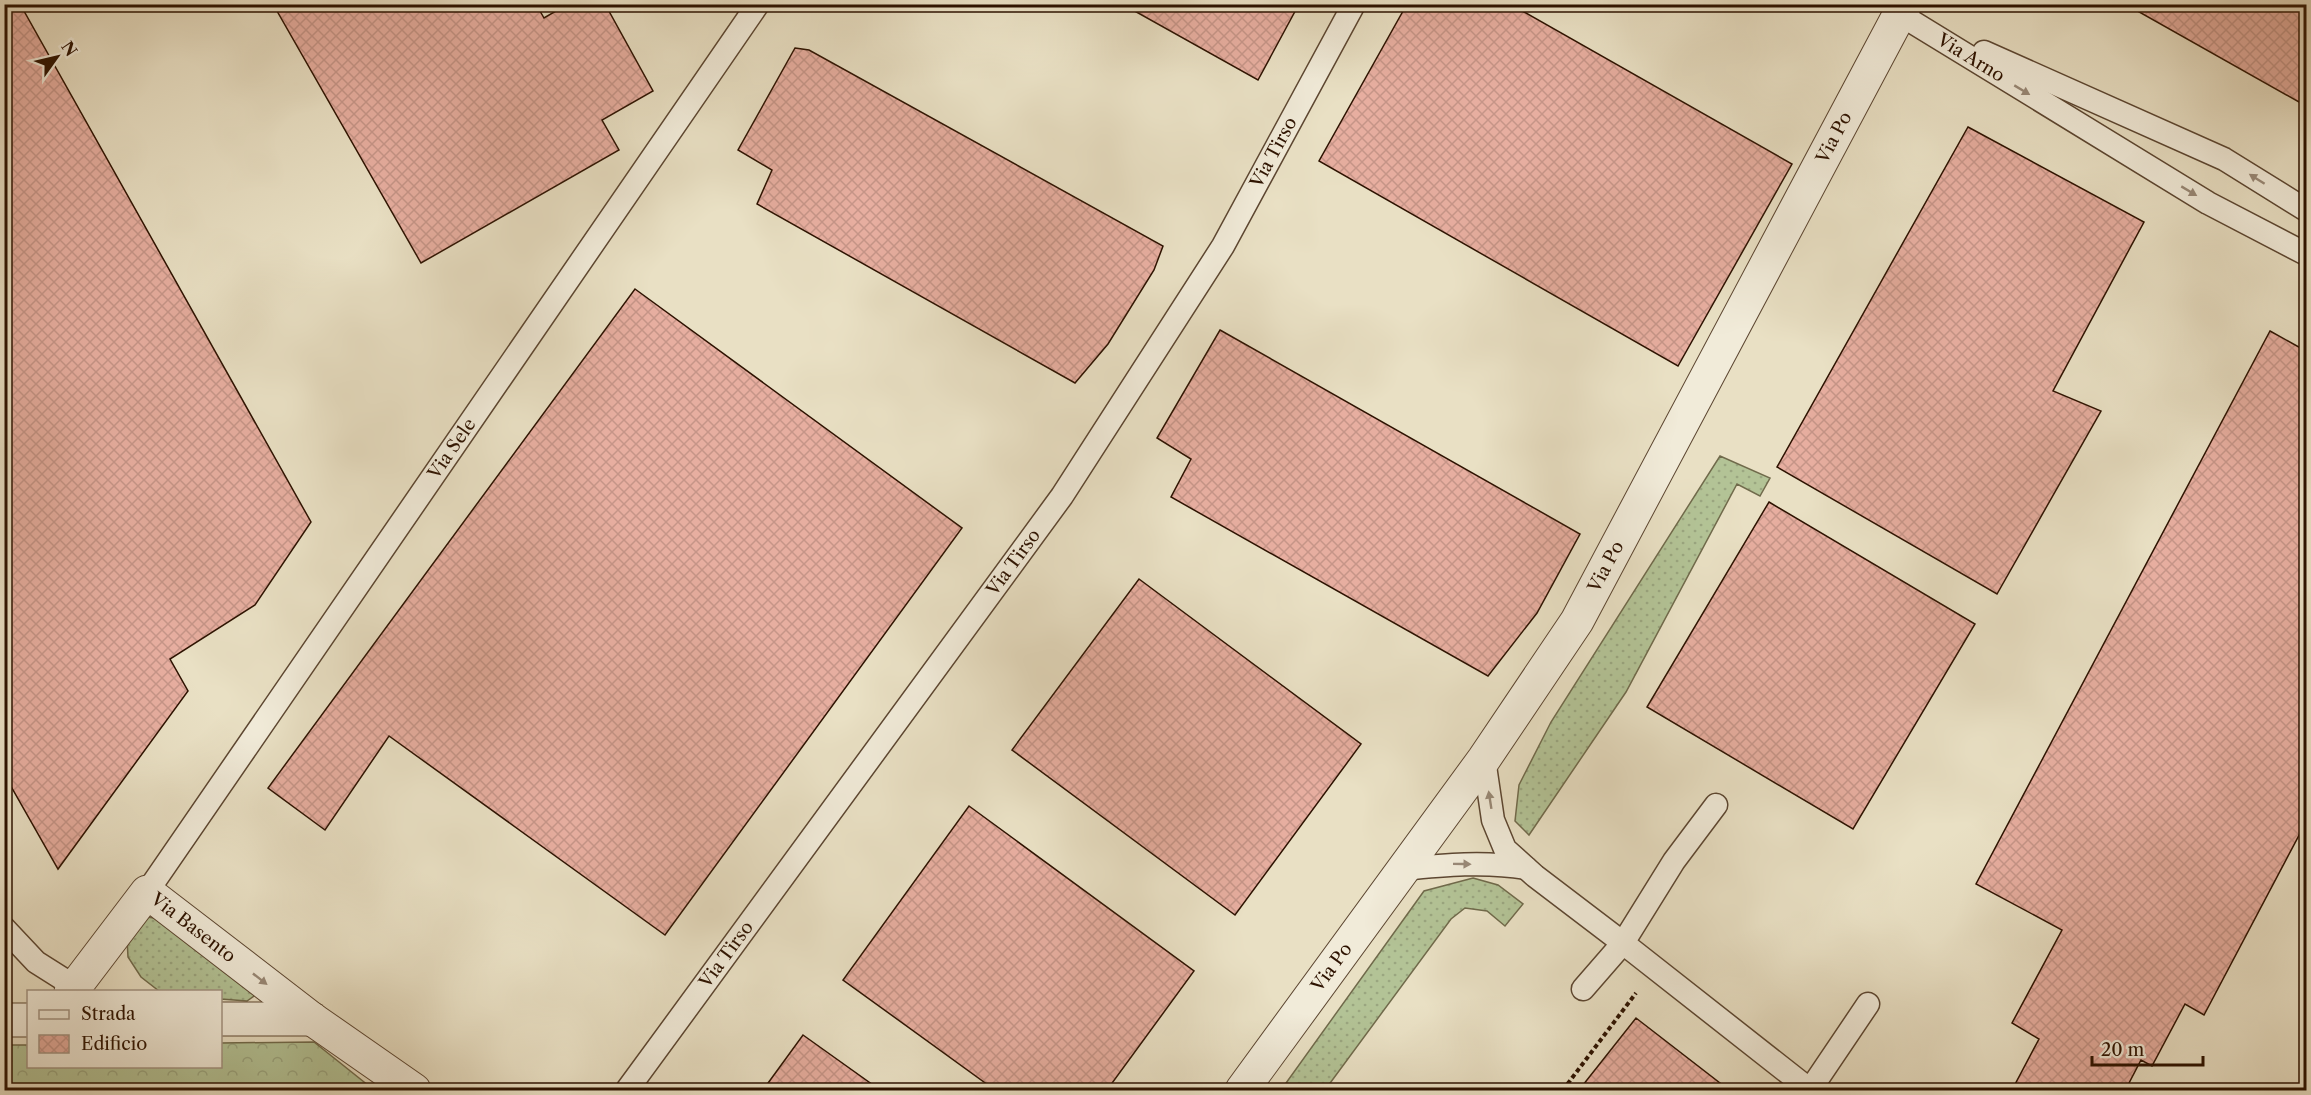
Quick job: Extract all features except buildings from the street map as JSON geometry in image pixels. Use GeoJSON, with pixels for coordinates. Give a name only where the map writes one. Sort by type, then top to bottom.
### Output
{"type":"FeatureCollection","features":[{"type":"Feature","properties":{"kind":"street","name":"Via Po"},"geometry":{"type":"LineString","coordinates":[[1242,1090],[1484,759],[1576,621],[1903,10]]}},
{"type":"Feature","properties":{"kind":"street","name":"Via Basento"},"geometry":{"type":"LineString","coordinates":[[72,989],[147,891],[312,1019],[414,1090]]}},
{"type":"Feature","properties":{"kind":"street"},"geometry":{"type":"LineString","coordinates":[[222,1019],[312,1019]]}},
{"type":"Feature","properties":{"kind":"street"},"geometry":{"type":"LineString","coordinates":[[4,1020],[27,1020]]}},
{"type":"Feature","properties":{"kind":"lane","name":"Via Sele"},"geometry":{"type":"LineString","coordinates":[[147,891],[758,4]]}},
{"type":"Feature","properties":{"kind":"lane","name":"Via Tirso"},"geometry":{"type":"LineString","coordinates":[[627,1090],[1062,496],[1223,246],[1354,4]]}},
{"type":"Feature","properties":{"kind":"lane","name":"Via Arno"},"geometry":{"type":"LineString","coordinates":[[1903,10],[2224,159],[2307,210]]}},
{"type":"Feature","properties":{"kind":"lane","name":"Via Arno"},"geometry":{"type":"LineString","coordinates":[[1903,10],[2208,203],[2307,254]]}},
{"type":"Feature","properties":{"kind":"lane"},"geometry":{"type":"LineString","coordinates":[[1484,759],[1493,820],[1505,849],[1526,868],[1810,1090],[1868,1004]]}},
{"type":"Feature","properties":{"kind":"lane"},"geometry":{"type":"LineString","coordinates":[[1583,989],[1623,943],[1674,861],[1716,805]]}},
{"type":"Feature","properties":{"kind":"lane"},"geometry":{"type":"LineString","coordinates":[[1403,869],[1449,864],[1501,864],[1526,868]]}},
{"type":"Feature","properties":{"kind":"lane"},"geometry":{"type":"LineString","coordinates":[[4,928],[36,962],[72,989]]}},
{"type":"Feature","properties":{"kind":"path"},"geometry":{"type":"LineString","coordinates":[[1563,1090],[1636,993],[1646,1000]]}},
{"type":"Feature","properties":{"kind":"green space"},"geometry":{"type":"Polygon","coordinates":[[[1720,456],[1770,478],[1760,496],[1737,484],[1626,692],[1529,835],[1515,821],[1519,785],[1551,722],[1720,456]]]}},
{"type":"Feature","properties":{"kind":"green space"},"geometry":{"type":"Polygon","coordinates":[[[1473,878],[1498,885],[1523,904],[1505,926],[1487,911],[1465,908],[1451,919],[1325,1090],[1281,1090],[1424,891],[1473,878]]]}},
{"type":"Feature","properties":{"kind":"green space"},"geometry":{"type":"Polygon","coordinates":[[[147,917],[154,918],[255,990],[254,996],[247,1001],[222,999],[222,990],[158,990],[141,977],[128,957],[127,938],[147,917]]]}},
{"type":"Feature","properties":{"kind":"green space"},"geometry":{"type":"Polygon","coordinates":[[[314,1042],[374,1090],[5,1090],[5,1045],[27,1045],[27,1068],[222,1068],[222,1043],[314,1042]]]}}]}
